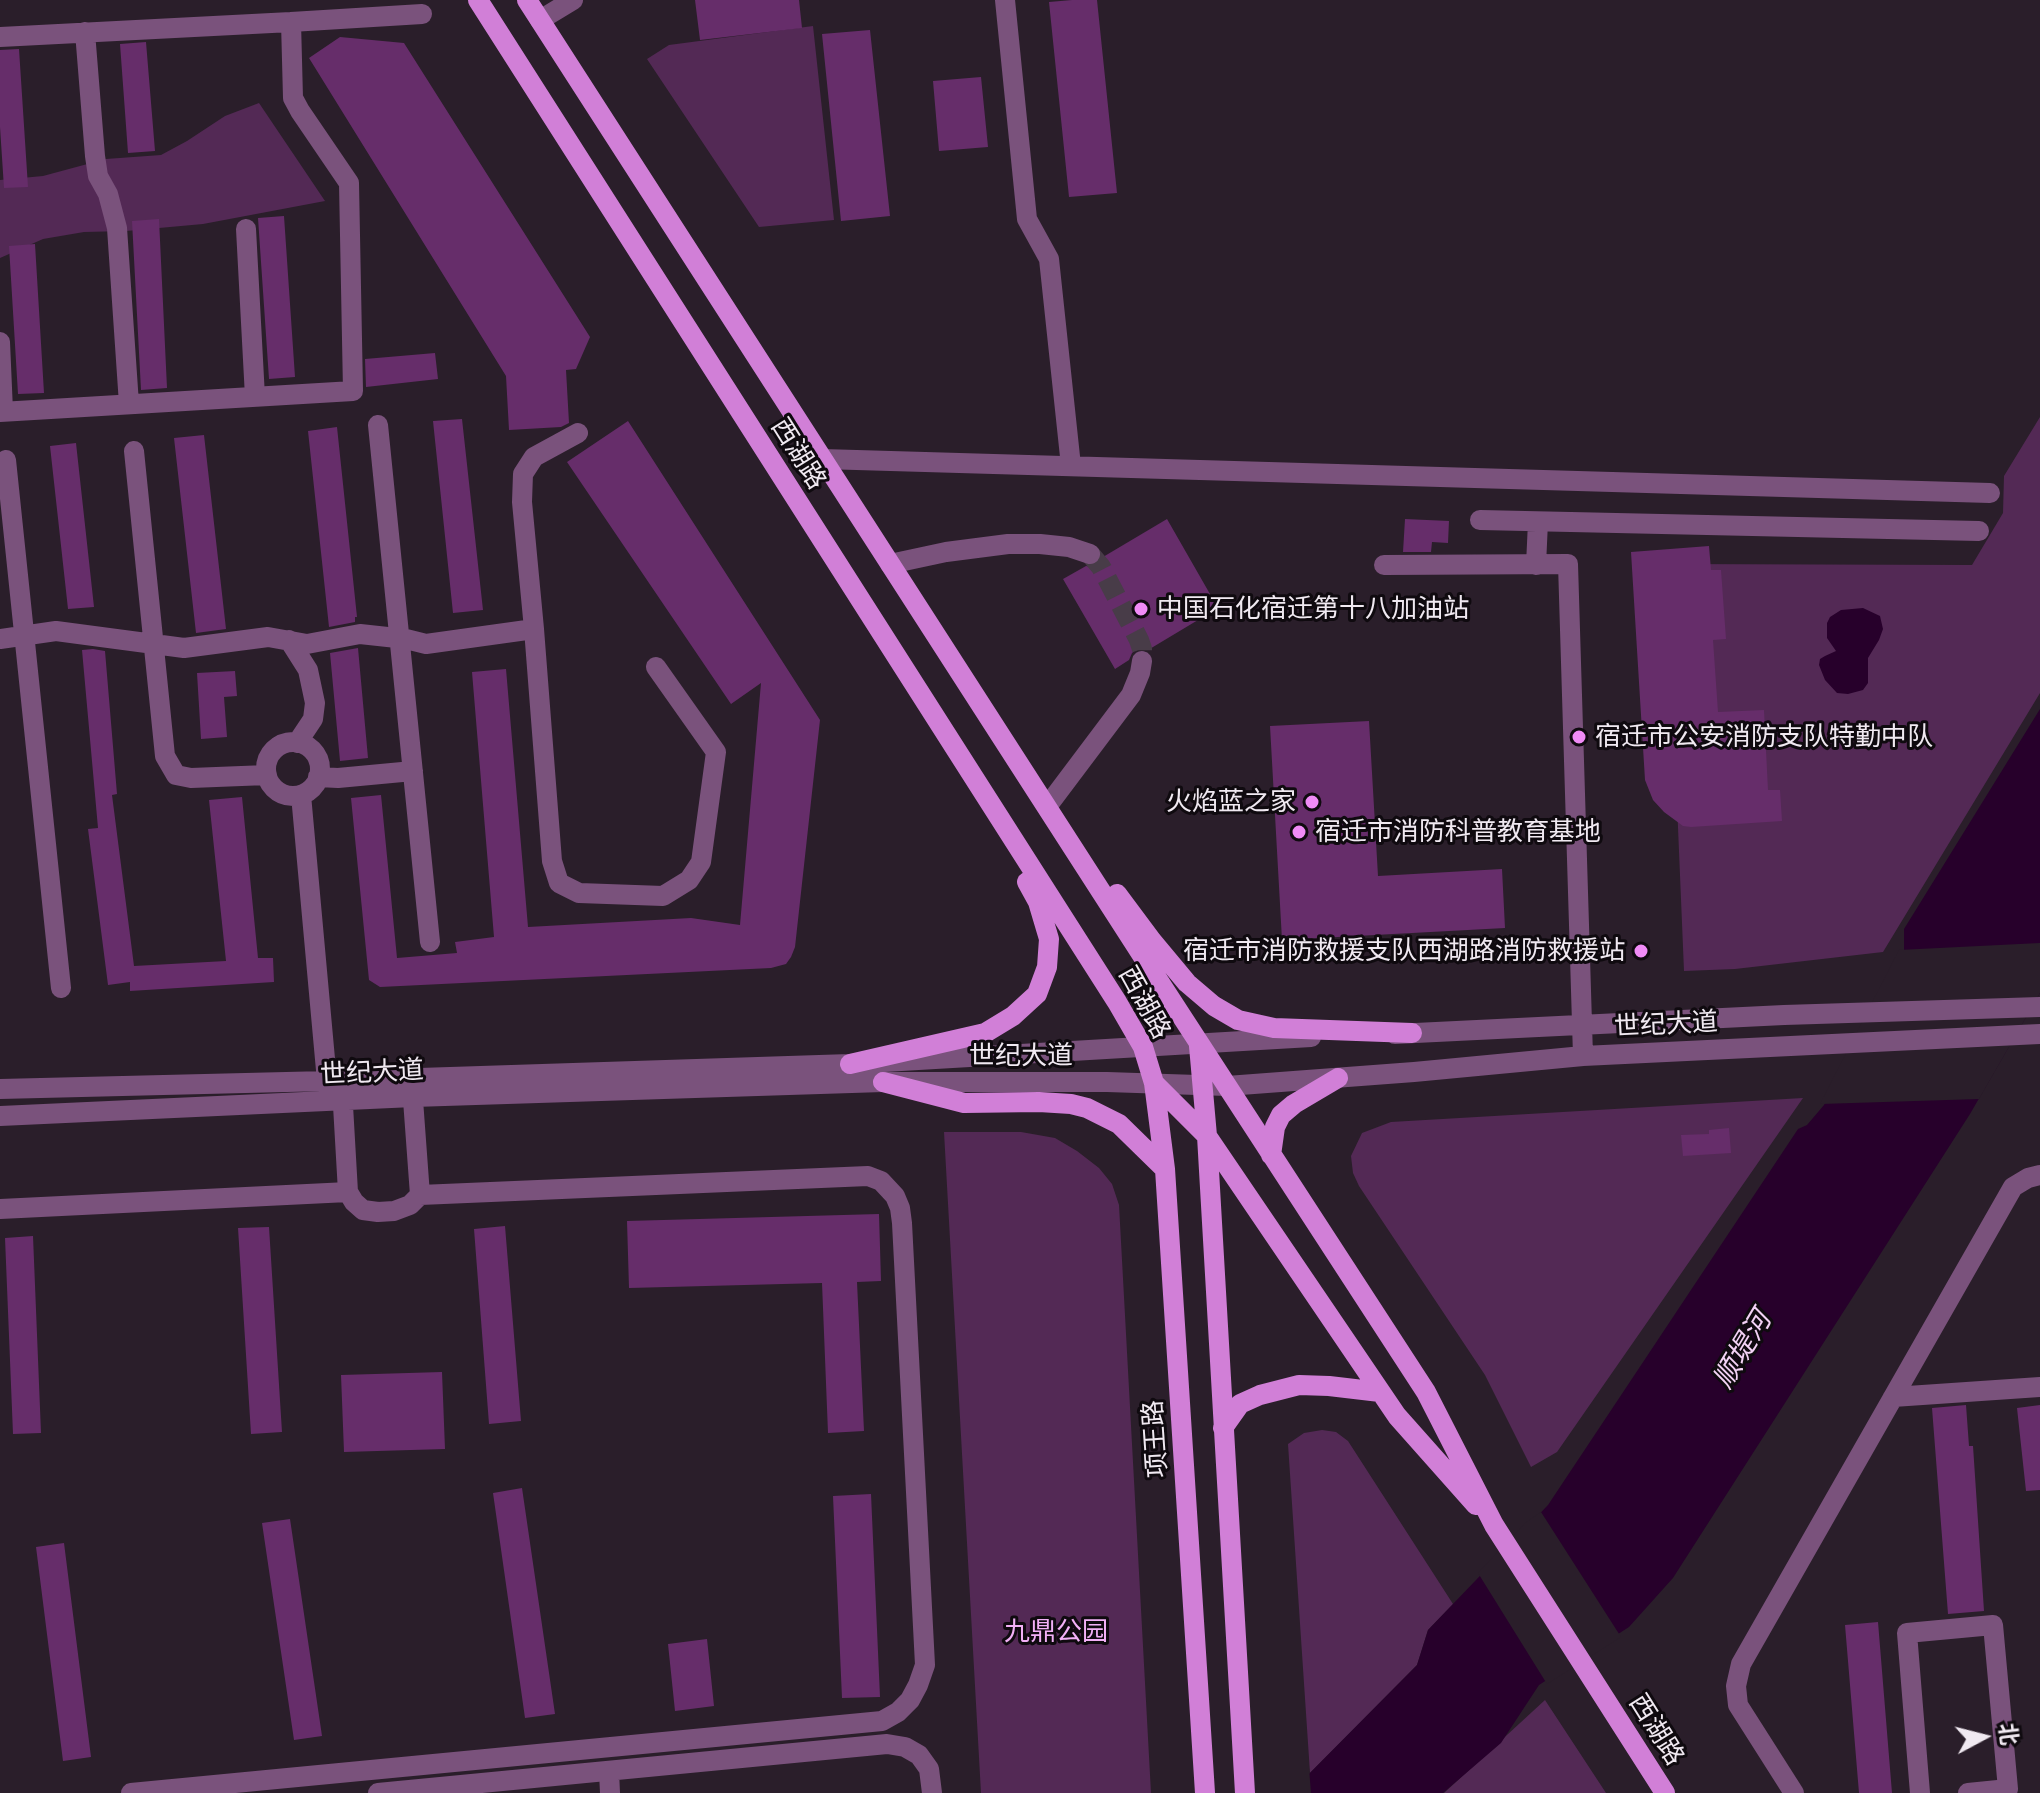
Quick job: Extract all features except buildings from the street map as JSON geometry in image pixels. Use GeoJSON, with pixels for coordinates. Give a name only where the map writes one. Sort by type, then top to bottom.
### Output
{"type":"FeatureCollection","features":[{"type":"Feature","properties":{"kind":"main road","name":"西湖路"},"geometry":{"type":"LineString","coordinates":[[478,0],[1143,1047],[1154,1083],[1207,1136],[1397,1416],[1494,1525]]}},
{"type":"Feature","properties":{"kind":"main road","name":"西湖路"},"geometry":{"type":"LineString","coordinates":[[527,0],[1426,1392],[1494,1525],[1665,1793]]}},
{"type":"Feature","properties":{"kind":"main road"},"geometry":{"type":"LineString","coordinates":[[1014,756],[1152,941],[1187,983],[1214,1006],[1238,1020],[1274,1028],[1412,1033]]}},
{"type":"Feature","properties":{"kind":"main road"},"geometry":{"type":"LineString","coordinates":[[850,1064],[985,1033],[1013,1016],[1039,989],[1047,967],[1049,939],[1038,902],[965,765]]}},
{"type":"Feature","properties":{"kind":"main road","name":"西湖路"},"geometry":{"type":"LineString","coordinates":[[1199,1043],[1202,1085]]}},
{"type":"Feature","properties":{"kind":"main road"},"geometry":{"type":"LineString","coordinates":[[1271,1155],[1275,1127],[1281,1115],[1338,1078]]}},
{"type":"Feature","properties":{"kind":"main road"},"geometry":{"type":"LineString","coordinates":[[883,1082],[964,1103],[1052,1102],[1087,1108],[1119,1124],[1165,1169]]}},
{"type":"Feature","properties":{"kind":"main road","name":"项王路"},"geometry":{"type":"LineString","coordinates":[[1154,1083],[1165,1169],[1205,1793]]}},
{"type":"Feature","properties":{"kind":"main road"},"geometry":{"type":"LineString","coordinates":[[1202,1085],[1245,1793]]}},
{"type":"Feature","properties":{"kind":"main road"},"geometry":{"type":"LineString","coordinates":[[1223,1428],[1240,1404],[1260,1395],[1299,1385],[1380,1392]]}},
{"type":"Feature","properties":{"kind":"street"},"geometry":{"type":"LineString","coordinates":[[540,20],[573,0]]}},
{"type":"Feature","properties":{"kind":"street"},"geometry":{"type":"LineString","coordinates":[[1005,0],[1027,219],[1049,259],[1071,466]]}},
{"type":"Feature","properties":{"kind":"street"},"geometry":{"type":"LineString","coordinates":[[0,37],[422,14]]}},
{"type":"Feature","properties":{"kind":"street"},"geometry":{"type":"LineString","coordinates":[[0,342],[2,412],[353,391],[349,183],[293,98],[291,22]]}},
{"type":"Feature","properties":{"kind":"street"},"geometry":{"type":"LineString","coordinates":[[85,32],[98,176],[108,194],[117,228],[129,404]]}},
{"type":"Feature","properties":{"kind":"street"},"geometry":{"type":"LineString","coordinates":[[246,229],[255,397]]}},
{"type":"Feature","properties":{"kind":"street"},"geometry":{"type":"LineString","coordinates":[[378,425],[430,942]]}},
{"type":"Feature","properties":{"kind":"street"},"geometry":{"type":"LineString","coordinates":[[578,433],[534,457],[523,474],[522,502],[552,861],[559,883],[579,893],[663,896],[689,880],[701,862],[716,752],[656,667]]}},
{"type":"Feature","properties":{"kind":"street"},"geometry":{"type":"LineString","coordinates":[[134,451],[165,756],[176,775],[191,778],[267,775]]}},
{"type":"Feature","properties":{"kind":"street"},"geometry":{"type":"LineString","coordinates":[[822,459],[1990,493]]}},
{"type":"Feature","properties":{"kind":"street"},"geometry":{"type":"LineString","coordinates":[[6,460],[61,988]]}},
{"type":"Feature","properties":{"kind":"street"},"geometry":{"type":"LineString","coordinates":[[1480,520],[1979,531]]}},
{"type":"Feature","properties":{"kind":"street"},"geometry":{"type":"LineString","coordinates":[[1536,565],[1538,522]]}},
{"type":"Feature","properties":{"kind":"street"},"geometry":{"type":"LineString","coordinates":[[890,564],[946,552],[1008,544],[1069,547],[1090,554]]}},
{"type":"Feature","properties":{"kind":"street"},"geometry":{"type":"LineString","coordinates":[[1384,565],[1568,564],[1583,1056]]}},
{"type":"Feature","properties":{"kind":"street"},"geometry":{"type":"LineString","coordinates":[[0,639],[56,631],[184,648],[268,637],[307,644],[360,634],[426,644],[534,629]]}},
{"type":"Feature","properties":{"kind":"street"},"geometry":{"type":"LineString","coordinates":[[289,640],[308,670],[315,703],[313,719],[297,743]]}},
{"type":"Feature","properties":{"kind":"street"},"geometry":{"type":"LineString","coordinates":[[1049,804],[1131,695],[1142,661]]}},
{"type":"Feature","properties":{"kind":"street"},"geometry":{"type":"LineString","coordinates":[[297,743],[313,751],[318,759],[318,777],[308,791],[292,796],[283,794],[270,783],[268,758],[280,745],[297,743]]}},
{"type":"Feature","properties":{"kind":"street"},"geometry":{"type":"LineString","coordinates":[[318,777],[413,771]]}},
{"type":"Feature","properties":{"kind":"street"},"geometry":{"type":"LineString","coordinates":[[131,1793],[882,1721],[910,1700],[925,1665],[902,1223],[895,1196],[881,1181],[868,1176],[420,1195],[410,1205],[394,1211],[363,1210],[348,1192],[342,1101],[334,1081],[301,795]]}},
{"type":"Feature","properties":{"kind":"street","name":"世纪大道"},"geometry":{"type":"LineString","coordinates":[[0,1116],[342,1101],[412,1087],[1199,1043],[1856,1012],[2039,1007]]}},
{"type":"Feature","properties":{"kind":"street","name":"世纪大道"},"geometry":{"type":"LineString","coordinates":[[0,1089],[334,1081],[412,1087],[883,1082],[1227,1086],[1583,1056],[2036,1034]]}},
{"type":"Feature","properties":{"kind":"street"},"geometry":{"type":"LineString","coordinates":[[412,1087],[420,1195]]}},
{"type":"Feature","properties":{"kind":"street"},"geometry":{"type":"LineString","coordinates":[[1794,1793],[1738,1705],[1736,1686],[1741,1664],[2013,1187],[2040,1175]]}},
{"type":"Feature","properties":{"kind":"street"},"geometry":{"type":"LineString","coordinates":[[0,1209],[348,1192]]}},
{"type":"Feature","properties":{"kind":"street"},"geometry":{"type":"LineString","coordinates":[[1893,1397],[2040,1387]]}},
{"type":"Feature","properties":{"kind":"street"},"geometry":{"type":"LineString","coordinates":[[1920,1793],[1907,1633],[1993,1625],[2008,1789],[1968,1793]]}},
{"type":"Feature","properties":{"kind":"street"},"geometry":{"type":"LineString","coordinates":[[378,1793],[887,1744],[905,1747],[919,1755],[929,1769],[932,1793]]}},
{"type":"Feature","properties":{"kind":"street"},"geometry":{"type":"LineString","coordinates":[[609,1771],[610,1793]]}},
{"type":"Feature","properties":{"kind":"green space"},"geometry":{"type":"Polygon","coordinates":[[[813,26],[834,220],[759,227],[647,59],[669,45],[813,26]]]}},
{"type":"Feature","properties":{"kind":"green space"},"geometry":{"type":"Polygon","coordinates":[[[259,103],[325,201],[203,224],[84,232],[43,239],[0,258],[0,180],[43,176],[106,159],[161,155],[225,116],[259,103]]]}},
{"type":"Feature","properties":{"kind":"green space"},"geometry":{"type":"Polygon","coordinates":[[[2040,417],[2040,693],[1883,952],[1735,969],[1684,971],[1667,564],[1972,565],[2003,513],[2004,476],[2040,417]]]}},
{"type":"Feature","properties":{"kind":"green space"},"geometry":{"type":"Polygon","coordinates":[[[1803,1098],[1557,1452],[1531,1467],[1485,1375],[1359,1186],[1353,1173],[1351,1156],[1362,1133],[1391,1122],[1803,1098]]]}},
{"type":"Feature","properties":{"kind":"green space","name":"九鼎公园"},"geometry":{"type":"Polygon","coordinates":[[[944,1132],[1021,1132],[1055,1138],[1099,1168],[1112,1184],[1119,1205],[1151,1793],[981,1793],[944,1132]]]}},
{"type":"Feature","properties":{"kind":"green space"},"geometry":{"type":"Polygon","coordinates":[[[1322,1430],[1336,1432],[1348,1441],[1453,1604],[1428,1630],[1417,1665],[1310,1773],[1288,1444],[1304,1433],[1322,1430]]]}},
{"type":"Feature","properties":{"kind":"green space"},"geometry":{"type":"Polygon","coordinates":[[[1545,1700],[1606,1793],[1444,1793],[1545,1700]]]}},
{"type":"Feature","properties":{"kind":"water"},"geometry":{"type":"Polygon","coordinates":[[[1863,608],[1880,616],[1883,629],[1868,658],[1868,683],[1863,690],[1837,693],[1825,680],[1819,665],[1820,659],[1836,651],[1827,638],[1827,623],[1841,610],[1863,608]]]}},
{"type":"Feature","properties":{"kind":"water","name":"顺堤河"},"geometry":{"type":"Polygon","coordinates":[[[2040,709],[2040,993],[1970,1114],[1673,1578],[1629,1627],[1539,1685],[1501,1743],[1443,1793],[1290,1793],[1417,1665],[1428,1630],[1548,1505],[1798,1129],[1807,1125],[1824,1105],[1904,950],[1904,929],[2040,709]]]}},
{"type":"Feature","properties":{"kind":"pier"},"geometry":{"type":"Polygon","coordinates":[[[2040,943],[2040,993],[1979,1099],[1820,1104],[1899,950],[2040,943]]]}},
{"type":"Feature","properties":{"kind":"pier"},"geometry":{"type":"Polygon","coordinates":[[[1541,1512],[1621,1637],[1547,1684],[1478,1573],[1525,1523],[1541,1512]]]}},
{"type":"Feature","properties":{"kind":"pier"},"geometry":{"type":"Polygon","coordinates":[[[1309,1768],[1311,1793],[1286,1793],[1287,1790],[1309,1768]]]}},
{"type":"Feature","properties":{"kind":"tunnel"},"geometry":{"type":"LineString","coordinates":[[1090,554],[1101,567],[1139,640],[1142,661]]}},
{"type":"Feature","properties":{"kind":"place","name":"中国石化宿迁第十八加油站"},"geometry":{"type":"Point","coordinates":[1141,609]}},
{"type":"Feature","properties":{"kind":"place","name":"宿迁市公安消防支队特勤中队"},"geometry":{"type":"Point","coordinates":[1579,737]}},
{"type":"Feature","properties":{"kind":"place","name":"火焰蓝之家"},"geometry":{"type":"Point","coordinates":[1312,802]}},
{"type":"Feature","properties":{"kind":"place","name":"宿迁市消防科普教育基地"},"geometry":{"type":"Point","coordinates":[1299,832]}},
{"type":"Feature","properties":{"kind":"place","name":"宿迁市消防救援支队西湖路消防救援站"},"geometry":{"type":"Point","coordinates":[1641,951]}}]}
